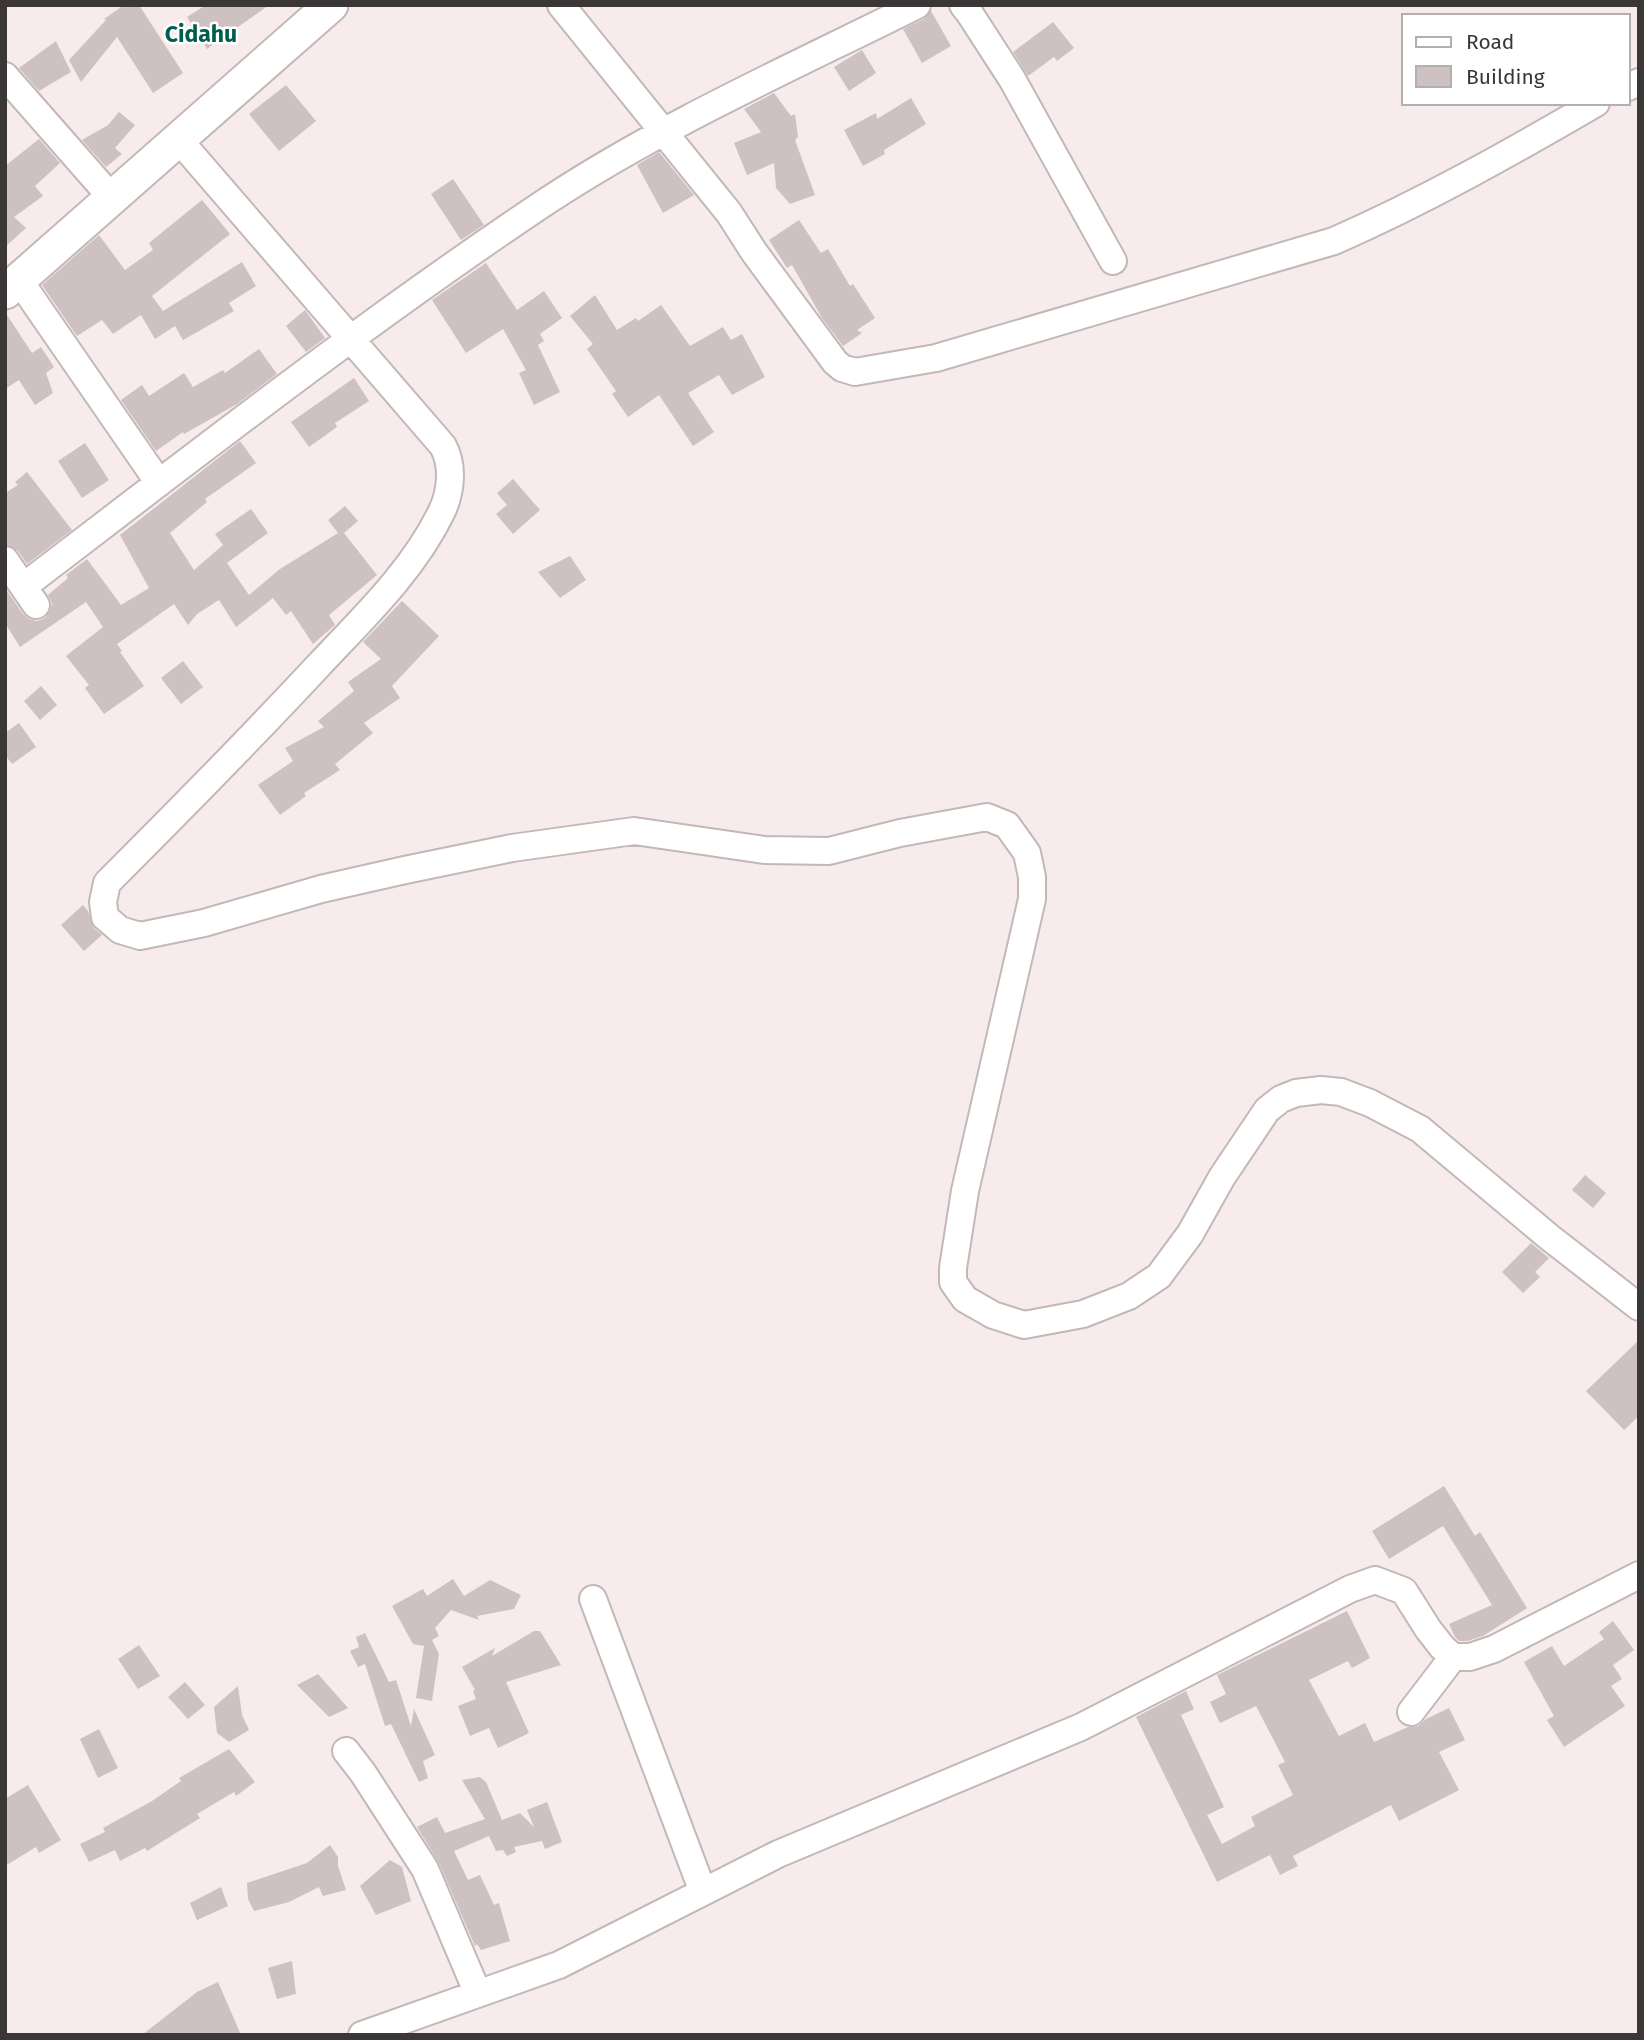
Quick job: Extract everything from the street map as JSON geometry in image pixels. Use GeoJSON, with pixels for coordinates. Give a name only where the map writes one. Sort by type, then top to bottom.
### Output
{"type":"FeatureCollection","features":[{"type":"Feature","properties":{"kind":"main road"},"geometry":{"type":"LineString","coordinates":[[12,286],[331,5]]}},
{"type":"Feature","properties":{"kind":"street"},"geometry":{"type":"LineString","coordinates":[[561,5],[729,213],[754,252],[835,362],[842,368],[855,372],[936,358],[1334,241],[1470,176],[1593,105]]}},
{"type":"Feature","properties":{"kind":"street"},"geometry":{"type":"LineString","coordinates":[[5,560],[30,595],[159,483],[350,338],[548,200],[664,131],[917,5]]}},
{"type":"Feature","properties":{"kind":"street"},"geometry":{"type":"LineString","coordinates":[[962,5],[1012,79],[1113,261]]}},
{"type":"Feature","properties":{"kind":"street"},"geometry":{"type":"LineString","coordinates":[[5,76],[112,198]]}},
{"type":"Feature","properties":{"kind":"street"},"geometry":{"type":"LineString","coordinates":[[179,140],[443,446],[448,455],[449,489],[442,512],[420,550],[392,587],[231,758],[107,883],[103,902],[105,917],[120,930],[139,936],[191,926],[321,889],[405,870],[512,848],[634,831],[764,850],[829,851],[900,833],[987,817],[1007,825],[1027,853],[1032,877],[1032,899],[965,1191],[953,1282],[965,1299],[993,1315],[1024,1325],[1083,1314],[1129,1296],[1159,1276],[1190,1234],[1222,1177],[1267,1110],[1281,1099],[1296,1093],[1321,1090],[1341,1092],[1370,1103],[1420,1129],[1549,1237],[1639,1307]]}},
{"type":"Feature","properties":{"kind":"street"},"geometry":{"type":"LineString","coordinates":[[12,286],[159,483]]}},
{"type":"Feature","properties":{"kind":"street"},"geometry":{"type":"LineString","coordinates":[[362,2035],[559,1965],[778,1854],[1081,1727],[1350,1589],[1375,1580],[1404,1591],[1442,1647],[1453,1657],[1470,1657],[1493,1649],[1639,1575]]}},
{"type":"Feature","properties":{"kind":"street"},"geometry":{"type":"LineString","coordinates":[[593,1599],[703,1892]]}},
{"type":"Feature","properties":{"kind":"street"},"geometry":{"type":"LineString","coordinates":[[1411,1712],[1453,1657]]}},
{"type":"Feature","properties":{"kind":"street"},"geometry":{"type":"LineString","coordinates":[[346,1751],[425,1869],[478,1994]]}},
{"type":"Feature","properties":{"kind":"building"},"geometry":{"type":"Polygon","coordinates":[[[124,5],[139,5],[183,73],[153,93],[117,37],[81,82],[69,60],[106,20],[104,19],[124,5]]]}},
{"type":"Feature","properties":{"kind":"building"},"geometry":{"type":"Polygon","coordinates":[[[206,5],[269,5],[207,49],[187,17],[206,5]]]}},
{"type":"Feature","properties":{"kind":"building"},"geometry":{"type":"Polygon","coordinates":[[[931,11],[951,46],[922,63],[903,29],[924,19],[931,11]]]}},
{"type":"Feature","properties":{"kind":"building"},"geometry":{"type":"Polygon","coordinates":[[[1053,22],[1074,48],[1057,61],[1054,57],[1028,76],[1013,52],[1053,22]]]}},
{"type":"Feature","properties":{"kind":"building"},"geometry":{"type":"Polygon","coordinates":[[[56,41],[71,72],[39,91],[19,68],[56,41]]]}},
{"type":"Feature","properties":{"kind":"building"},"geometry":{"type":"Polygon","coordinates":[[[862,50],[876,73],[849,91],[834,67],[862,50]]]}},
{"type":"Feature","properties":{"kind":"building"},"geometry":{"type":"Polygon","coordinates":[[[286,85],[316,121],[279,151],[249,114],[286,85]]]}},
{"type":"Feature","properties":{"kind":"building"},"geometry":{"type":"Polygon","coordinates":[[[774,93],[791,116],[795,114],[798,137],[795,140],[815,195],[790,204],[776,188],[774,163],[747,175],[734,143],[761,132],[744,109],[774,93]]]}},
{"type":"Feature","properties":{"kind":"building"},"geometry":{"type":"Polygon","coordinates":[[[911,98],[926,124],[884,150],[885,154],[863,166],[844,130],[876,113],[877,119],[911,98]]]}},
{"type":"Feature","properties":{"kind":"building"},"geometry":{"type":"Polygon","coordinates":[[[119,112],[135,125],[115,148],[122,154],[106,167],[82,140],[108,125],[119,112]]]}},
{"type":"Feature","properties":{"kind":"building"},"geometry":{"type":"Polygon","coordinates":[[[39,139],[60,163],[35,186],[43,196],[14,217],[26,228],[5,247],[5,166],[39,139]]]}},
{"type":"Feature","properties":{"kind":"building"},"geometry":{"type":"Polygon","coordinates":[[[659,152],[694,195],[663,213],[637,165],[659,152]]]}},
{"type":"Feature","properties":{"kind":"building"},"geometry":{"type":"Polygon","coordinates":[[[453,179],[484,225],[461,240],[431,194],[453,179]]]}},
{"type":"Feature","properties":{"kind":"building"},"geometry":{"type":"Polygon","coordinates":[[[202,200],[230,234],[152,296],[163,311],[242,262],[256,286],[229,303],[234,311],[183,340],[175,326],[155,339],[141,315],[113,334],[102,320],[77,336],[42,285],[99,235],[125,270],[153,250],[149,243],[202,200]]]}},
{"type":"Feature","properties":{"kind":"building"},"geometry":{"type":"Polygon","coordinates":[[[799,220],[821,253],[828,249],[850,286],[853,284],[875,318],[857,330],[862,333],[843,346],[822,318],[792,265],[787,268],[769,240],[799,220]]]}},
{"type":"Feature","properties":{"kind":"building"},"geometry":{"type":"Polygon","coordinates":[[[486,263],[517,310],[544,291],[562,318],[540,334],[544,341],[538,345],[560,392],[534,405],[519,373],[526,370],[503,329],[466,353],[432,300],[486,263]]]}},
{"type":"Feature","properties":{"kind":"building"},"geometry":{"type":"Polygon","coordinates":[[[595,295],[617,330],[636,318],[638,321],[661,305],[690,346],[723,327],[731,340],[742,334],[765,377],[732,395],[719,375],[688,393],[714,432],[693,446],[659,395],[628,417],[612,394],[616,391],[587,349],[593,344],[570,316],[595,295]]]}},
{"type":"Feature","properties":{"kind":"building"},"geometry":{"type":"Polygon","coordinates":[[[305,310],[325,338],[306,352],[286,326],[305,310]]]}},
{"type":"Feature","properties":{"kind":"building"},"geometry":{"type":"Polygon","coordinates":[[[5,312],[32,353],[41,347],[54,367],[46,373],[53,393],[35,405],[19,380],[5,389],[5,312]]]}},
{"type":"Feature","properties":{"kind":"building"},"geometry":{"type":"Polygon","coordinates":[[[259,349],[277,374],[237,404],[184,434],[183,432],[156,451],[121,400],[142,385],[149,396],[184,373],[193,387],[223,370],[225,373],[259,349]]]}},
{"type":"Feature","properties":{"kind":"building"},"geometry":{"type":"Polygon","coordinates":[[[354,378],[369,401],[335,423],[337,427],[309,447],[291,422],[354,378]]]}},
{"type":"Feature","properties":{"kind":"building"},"geometry":{"type":"Polygon","coordinates":[[[240,441],[256,463],[205,499],[207,502],[170,533],[194,570],[223,545],[215,534],[251,509],[268,533],[227,563],[249,595],[280,569],[338,533],[328,520],[345,506],[358,521],[344,533],[377,575],[329,615],[335,625],[313,644],[291,611],[286,615],[273,598],[236,627],[219,600],[197,614],[188,625],[174,604],[117,644],[144,686],[104,714],[85,688],[89,685],[66,656],[103,627],[86,602],[20,647],[5,623],[5,588],[23,614],[37,621],[45,618],[50,611],[52,603],[48,595],[68,578],[66,575],[87,559],[121,605],[149,588],[120,535],[240,441]]]}},
{"type":"Feature","properties":{"kind":"building"},"geometry":{"type":"Polygon","coordinates":[[[85,443],[109,480],[82,498],[58,461],[85,443]]]}},
{"type":"Feature","properties":{"kind":"building"},"geometry":{"type":"Polygon","coordinates":[[[27,472],[72,530],[27,564],[18,551],[5,544],[5,493],[18,485],[15,482],[27,472]]]}},
{"type":"Feature","properties":{"kind":"building"},"geometry":{"type":"Polygon","coordinates":[[[513,479],[540,510],[513,534],[496,514],[507,505],[497,493],[513,479]]]}},
{"type":"Feature","properties":{"kind":"building"},"geometry":{"type":"Polygon","coordinates":[[[570,556],[586,580],[560,598],[538,572],[570,556]]]}},
{"type":"Feature","properties":{"kind":"building"},"geometry":{"type":"Polygon","coordinates":[[[402,601],[439,636],[392,686],[400,698],[364,723],[373,733],[335,764],[340,770],[304,793],[306,796],[280,815],[258,785],[293,761],[285,748],[324,727],[318,721],[354,691],[348,682],[381,659],[363,642],[402,601]]]}},
{"type":"Feature","properties":{"kind":"building"},"geometry":{"type":"Polygon","coordinates":[[[183,661],[203,687],[181,704],[161,678],[183,661]]]}},
{"type":"Feature","properties":{"kind":"building"},"geometry":{"type":"Polygon","coordinates":[[[41,686],[57,705],[40,720],[24,701],[41,686]]]}},
{"type":"Feature","properties":{"kind":"building"},"geometry":{"type":"Polygon","coordinates":[[[19,723],[36,747],[12,764],[5,755],[5,733],[19,723]]]}},
{"type":"Feature","properties":{"kind":"building"},"geometry":{"type":"Polygon","coordinates":[[[83,905],[94,928],[102,935],[84,951],[61,925],[83,905]]]}},
{"type":"Feature","properties":{"kind":"building"},"geometry":{"type":"Polygon","coordinates":[[[1585,1175],[1606,1193],[1593,1208],[1572,1190],[1585,1175]]]}},
{"type":"Feature","properties":{"kind":"building"},"geometry":{"type":"Polygon","coordinates":[[[1531,1243],[1549,1258],[1535,1272],[1540,1277],[1523,1293],[1502,1272],[1531,1243]]]}},
{"type":"Feature","properties":{"kind":"building"},"geometry":{"type":"Polygon","coordinates":[[[1639,1340],[1639,1416],[1624,1430],[1586,1391],[1639,1340]]]}},
{"type":"Feature","properties":{"kind":"building"},"geometry":{"type":"Polygon","coordinates":[[[1444,1486],[1475,1536],[1480,1532],[1527,1608],[1483,1636],[1467,1641],[1459,1641],[1449,1624],[1492,1605],[1443,1526],[1389,1559],[1372,1531],[1444,1486]]]}},
{"type":"Feature","properties":{"kind":"building"},"geometry":{"type":"Polygon","coordinates":[[[453,1579],[464,1596],[490,1580],[521,1595],[514,1609],[477,1616],[479,1620],[451,1610],[435,1628],[439,1636],[432,1640],[439,1654],[432,1701],[416,1698],[424,1646],[413,1644],[392,1606],[423,1589],[427,1596],[453,1579]]]}},
{"type":"Feature","properties":{"kind":"building"},"geometry":{"type":"Polygon","coordinates":[[[1347,1611],[1370,1658],[1352,1668],[1348,1661],[1309,1680],[1339,1736],[1365,1723],[1374,1742],[1408,1727],[1418,1726],[1449,1708],[1465,1740],[1439,1752],[1459,1790],[1399,1821],[1391,1805],[1293,1856],[1298,1866],[1280,1875],[1270,1855],[1217,1882],[1136,1717],[1186,1691],[1194,1709],[1181,1715],[1224,1807],[1207,1815],[1222,1844],[1255,1826],[1251,1817],[1293,1795],[1278,1765],[1285,1762],[1256,1706],[1220,1723],[1210,1702],[1226,1694],[1217,1675],[1347,1611]]]}},
{"type":"Feature","properties":{"kind":"building"},"geometry":{"type":"Polygon","coordinates":[[[1613,1621],[1634,1650],[1613,1665],[1622,1679],[1611,1686],[1625,1706],[1564,1747],[1547,1720],[1554,1716],[1524,1662],[1552,1646],[1564,1666],[1604,1639],[1599,1632],[1613,1621]]]}},
{"type":"Feature","properties":{"kind":"building"},"geometry":{"type":"Polygon","coordinates":[[[534,1631],[540,1631],[561,1665],[506,1682],[529,1733],[498,1748],[489,1728],[470,1736],[458,1706],[476,1699],[475,1690],[462,1667],[495,1648],[492,1656],[534,1631]]]}},
{"type":"Feature","properties":{"kind":"building"},"geometry":{"type":"Polygon","coordinates":[[[365,1633],[389,1682],[396,1680],[411,1726],[414,1709],[435,1755],[423,1761],[428,1778],[419,1782],[391,1724],[385,1726],[365,1664],[358,1667],[350,1651],[359,1647],[356,1637],[365,1633]]]}},
{"type":"Feature","properties":{"kind":"building"},"geometry":{"type":"Polygon","coordinates":[[[139,1645],[160,1676],[138,1689],[118,1659],[139,1645]]]}},
{"type":"Feature","properties":{"kind":"building"},"geometry":{"type":"Polygon","coordinates":[[[318,1674],[348,1708],[329,1717],[297,1685],[318,1674]]]}},
{"type":"Feature","properties":{"kind":"building"},"geometry":{"type":"Polygon","coordinates":[[[185,1682],[205,1705],[188,1719],[168,1697],[185,1682]]]}},
{"type":"Feature","properties":{"kind":"building"},"geometry":{"type":"Polygon","coordinates":[[[238,1686],[242,1715],[249,1730],[229,1742],[217,1733],[214,1707],[238,1686]]]}},
{"type":"Feature","properties":{"kind":"building"},"geometry":{"type":"Polygon","coordinates":[[[99,1729],[118,1768],[98,1778],[80,1739],[99,1729]]]}},
{"type":"Feature","properties":{"kind":"building"},"geometry":{"type":"Polygon","coordinates":[[[229,1749],[255,1782],[236,1796],[234,1792],[197,1814],[200,1818],[147,1851],[145,1848],[120,1861],[115,1850],[89,1862],[80,1844],[105,1832],[103,1828],[152,1801],[181,1781],[179,1778],[229,1749]]]}},
{"type":"Feature","properties":{"kind":"building"},"geometry":{"type":"Polygon","coordinates":[[[480,1777],[486,1782],[502,1820],[520,1813],[534,1827],[527,1810],[547,1802],[562,1842],[545,1849],[542,1841],[514,1847],[516,1852],[507,1856],[503,1850],[496,1851],[489,1836],[454,1851],[468,1880],[480,1875],[494,1905],[499,1903],[510,1941],[481,1950],[477,1944],[475,1946],[439,1863],[417,1827],[437,1817],[445,1833],[485,1819],[462,1780],[480,1777]]]}},
{"type":"Feature","properties":{"kind":"building"},"geometry":{"type":"Polygon","coordinates":[[[28,1785],[61,1840],[39,1853],[36,1847],[5,1866],[5,1799],[28,1785]]]}},
{"type":"Feature","properties":{"kind":"building"},"geometry":{"type":"Polygon","coordinates":[[[330,1845],[338,1857],[338,1866],[346,1890],[323,1896],[319,1887],[289,1902],[254,1911],[248,1899],[247,1883],[307,1863],[330,1845]]]}},
{"type":"Feature","properties":{"kind":"building"},"geometry":{"type":"Polygon","coordinates":[[[390,1860],[402,1867],[411,1901],[376,1915],[360,1886],[390,1860]]]}},
{"type":"Feature","properties":{"kind":"building"},"geometry":{"type":"Polygon","coordinates":[[[221,1887],[228,1906],[197,1920],[190,1903],[221,1887]]]}},
{"type":"Feature","properties":{"kind":"building"},"geometry":{"type":"Polygon","coordinates":[[[292,1961],[296,1994],[277,1999],[268,1968],[292,1961]]]}},
{"type":"Feature","properties":{"kind":"building"},"geometry":{"type":"Polygon","coordinates":[[[218,1982],[241,2035],[142,2035],[197,1992],[218,1982]]]}},
{"type":"Feature","properties":{"kind":"district","name":"Cidahu"},"geometry":{"type":"Point","coordinates":[201,34]}}]}
